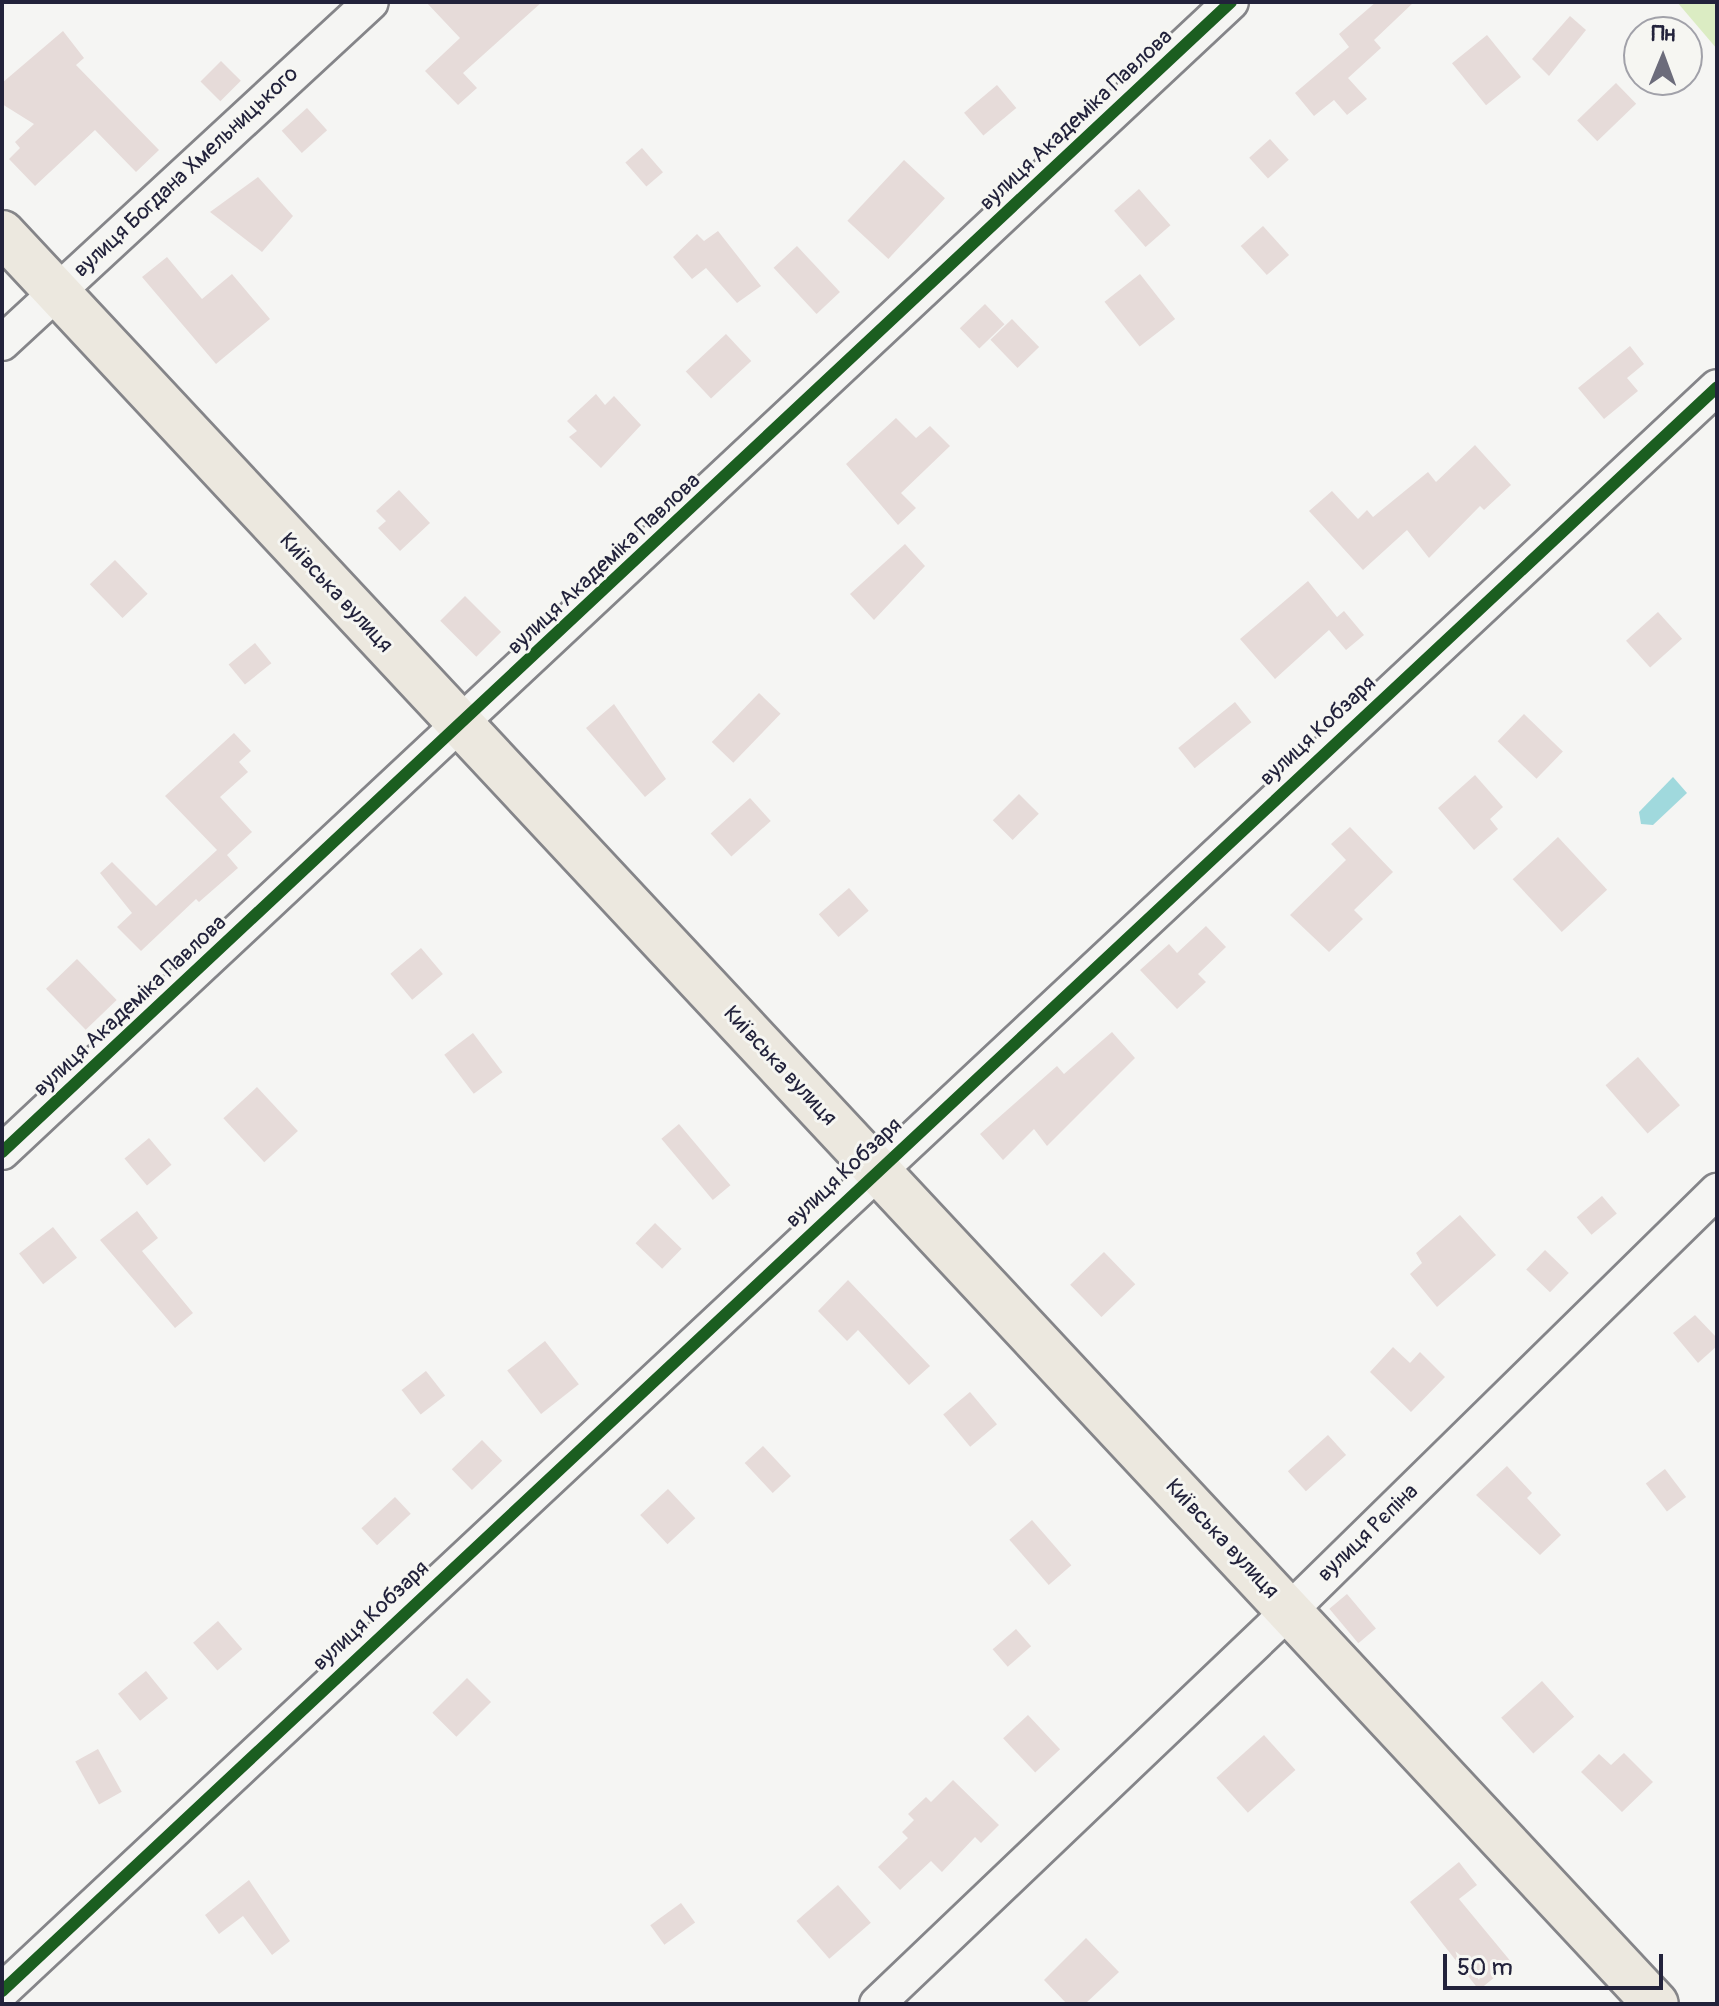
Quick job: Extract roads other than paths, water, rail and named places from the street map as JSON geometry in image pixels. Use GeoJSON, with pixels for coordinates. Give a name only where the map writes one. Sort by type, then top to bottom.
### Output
{"type":"FeatureCollection","features":[{"type":"Feature","properties":{"kind":"highway","name":"Київська вулиця"},"geometry":{"type":"LineString","coordinates":[[2,233],[460,727],[1656,2004]]}},
{"type":"Feature","properties":{"kind":"street","name":"вулиця Богдана Хмельницького"},"geometry":{"type":"LineString","coordinates":[[2,343],[371,2]]}},
{"type":"Feature","properties":{"kind":"street","name":"вулиця Академіка Павлова"},"geometry":{"type":"LineString","coordinates":[[2,1152],[460,727],[1231,2]]}},
{"type":"Feature","properties":{"kind":"street","name":"вулиця Кобзаря"},"geometry":{"type":"LineString","coordinates":[[2,1991],[877,1169],[1717,387]]}},
{"type":"Feature","properties":{"kind":"street","name":"вулиця Рєпіна"},"geometry":{"type":"LineString","coordinates":[[877,2004],[1289,1611],[1717,1191]]}},
{"type":"Feature","properties":{"kind":"water"},"geometry":{"type":"Polygon","coordinates":[[[1673,777],[1687,793],[1653,825],[1641,824],[1639,812],[1673,777]]]}}]}
